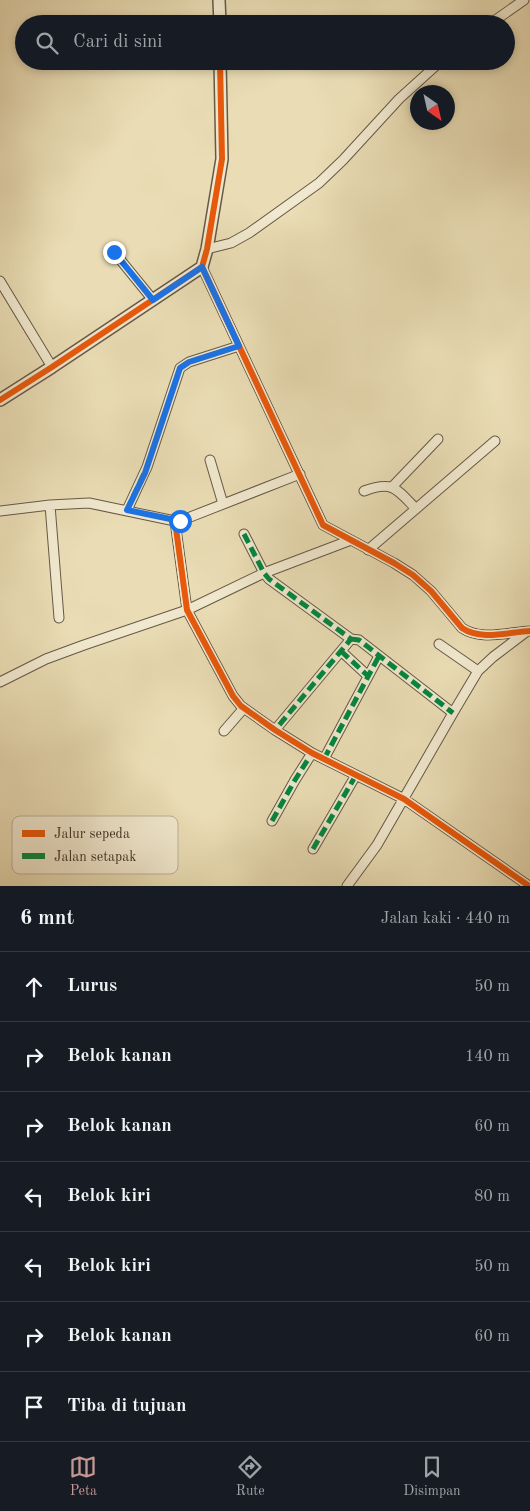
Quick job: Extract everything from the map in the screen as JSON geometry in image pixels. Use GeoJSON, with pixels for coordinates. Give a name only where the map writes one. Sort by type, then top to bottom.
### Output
{"type":"FeatureCollection","features":[{"type":"Feature","properties":{"kind":"street"},"geometry":{"type":"LineString","coordinates":[[219,0],[220,15]]}},
{"type":"Feature","properties":{"kind":"street"},"geometry":{"type":"LineString","coordinates":[[503,15],[524,0]]}},
{"type":"Feature","properties":{"kind":"street"},"geometry":{"type":"LineString","coordinates":[[0,400],[52,368],[202,267],[207,249],[222,159],[220,70]]}},
{"type":"Feature","properties":{"kind":"street"},"geometry":{"type":"LineString","coordinates":[[207,249],[231,242],[248,233],[320,183],[399,99],[431,70]]}},
{"type":"Feature","properties":{"kind":"street"},"geometry":{"type":"LineString","coordinates":[[114,252],[153,300]]}},
{"type":"Feature","properties":{"kind":"street"},"geometry":{"type":"LineString","coordinates":[[202,267],[323,525],[394,562],[413,575],[431,591],[466,631],[485,634],[529,631]]}},
{"type":"Feature","properties":{"kind":"street"},"geometry":{"type":"LineString","coordinates":[[0,281],[52,368]]}},
{"type":"Feature","properties":{"kind":"street"},"geometry":{"type":"LineString","coordinates":[[127,510],[145,473],[180,368],[189,362],[239,346]]}},
{"type":"Feature","properties":{"kind":"street"},"geometry":{"type":"LineString","coordinates":[[392,487],[438,439]]}},
{"type":"Feature","properties":{"kind":"street"},"geometry":{"type":"LineString","coordinates":[[368,550],[495,441]]}},
{"type":"Feature","properties":{"kind":"street"},"geometry":{"type":"LineString","coordinates":[[210,460],[223,504]]}},
{"type":"Feature","properties":{"kind":"street"},"geometry":{"type":"LineString","coordinates":[[0,511],[50,504],[89,503],[175,521],[184,520],[300,474]]}},
{"type":"Feature","properties":{"kind":"street"},"geometry":{"type":"LineString","coordinates":[[364,491],[378,486],[392,487],[416,508]]}},
{"type":"Feature","properties":{"kind":"street"},"geometry":{"type":"LineString","coordinates":[[50,504],[59,618]]}},
{"type":"Feature","properties":{"kind":"street"},"geometry":{"type":"LineString","coordinates":[[175,521],[187,610],[233,696],[244,708],[312,753],[404,799],[529,886]]}},
{"type":"Feature","properties":{"kind":"street"},"geometry":{"type":"LineString","coordinates":[[244,534],[269,579],[351,639],[359,640],[453,713]]}},
{"type":"Feature","properties":{"kind":"street"},"geometry":{"type":"LineString","coordinates":[[0,682],[46,659],[187,610],[264,573],[351,540]]}},
{"type":"Feature","properties":{"kind":"street"},"geometry":{"type":"LineString","coordinates":[[347,886],[377,845],[478,671],[500,651],[529,631]]}},
{"type":"Feature","properties":{"kind":"street"},"geometry":{"type":"LineString","coordinates":[[275,730],[351,639]]}},
{"type":"Feature","properties":{"kind":"street"},"geometry":{"type":"LineString","coordinates":[[439,644],[478,671]]}},
{"type":"Feature","properties":{"kind":"street"},"geometry":{"type":"LineString","coordinates":[[342,651],[368,676]]}},
{"type":"Feature","properties":{"kind":"street"},"geometry":{"type":"LineString","coordinates":[[324,759],[379,656]]}},
{"type":"Feature","properties":{"kind":"street"},"geometry":{"type":"LineString","coordinates":[[224,731],[244,708]]}},
{"type":"Feature","properties":{"kind":"street"},"geometry":{"type":"LineString","coordinates":[[272,821],[312,753]]}},
{"type":"Feature","properties":{"kind":"street"},"geometry":{"type":"LineString","coordinates":[[313,849],[356,775]]}},
{"type":"Feature","properties":{"kind":"marked path"},"geometry":{"type":"LineString","coordinates":[[127,510],[147,467],[180,368],[189,362],[239,346]]}},
{"type":"Feature","properties":{"kind":"marked path"},"geometry":{"type":"LineString","coordinates":[[244,534],[269,579],[351,639],[275,730]]}},
{"type":"Feature","properties":{"kind":"marked path"},"geometry":{"type":"LineString","coordinates":[[351,639],[359,640],[453,713]]}},
{"type":"Feature","properties":{"kind":"marked path"},"geometry":{"type":"LineString","coordinates":[[341,651],[368,676]]}},
{"type":"Feature","properties":{"kind":"marked path"},"geometry":{"type":"LineString","coordinates":[[324,759],[379,656]]}},
{"type":"Feature","properties":{"kind":"marked path"},"geometry":{"type":"LineString","coordinates":[[272,821],[312,753]]}},
{"type":"Feature","properties":{"kind":"marked path"},"geometry":{"type":"LineString","coordinates":[[313,849],[356,775]]}},
{"type":"Feature","properties":{"kind":"cycle path"},"geometry":{"type":"LineString","coordinates":[[0,400],[202,267],[207,249],[222,159],[220,70]]}},
{"type":"Feature","properties":{"kind":"cycle path"},"geometry":{"type":"LineString","coordinates":[[202,267],[323,525],[413,575],[431,591],[462,628],[470,632],[486,635],[530,631]]}},
{"type":"Feature","properties":{"kind":"cycle path"},"geometry":{"type":"LineString","coordinates":[[175,521],[187,610],[233,696],[241,706],[312,753],[404,799],[529,886]]}},
{"type":"Feature","properties":{"kind":"route"},"geometry":{"type":"LineString","coordinates":[[114,252],[153,300],[202,267],[239,346],[189,362],[180,368],[145,473],[127,510],[180,521]]}}]}
